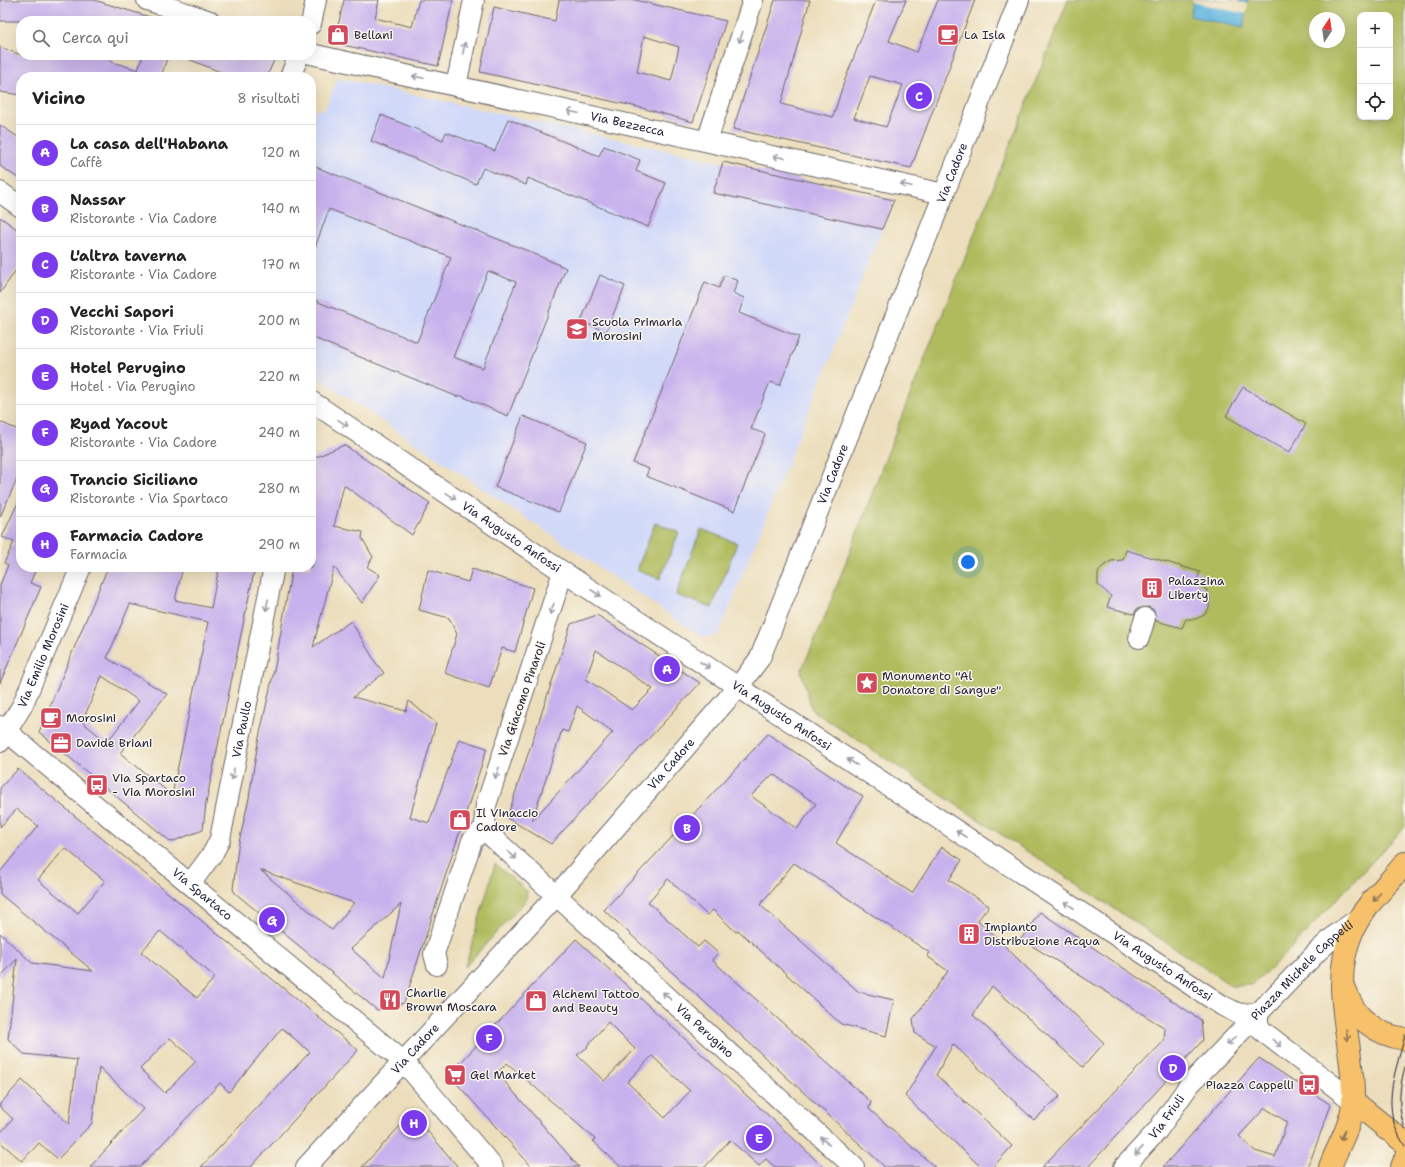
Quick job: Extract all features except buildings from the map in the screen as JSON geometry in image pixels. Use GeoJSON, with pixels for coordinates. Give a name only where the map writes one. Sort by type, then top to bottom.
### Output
{"type":"FeatureCollection","features":[{"type":"Feature","properties":{"kind":"main road","name":"Piazza Michele Cappelli"},"geometry":{"type":"LineString","coordinates":[[1402,869],[1358,919],[1347,946],[1343,968],[1342,999],[1353,1101],[1405,1143]]}},
{"type":"Feature","properties":{"kind":"main road"},"geometry":{"type":"LineString","coordinates":[[1343,968],[1344,984],[1349,1000],[1359,1016],[1373,1028],[1391,1036],[1405,1039]]}},
{"type":"Feature","properties":{"kind":"main road"},"geometry":{"type":"LineString","coordinates":[[1330,1167],[1350,1119],[1353,1101]]}},
{"type":"Feature","properties":{"kind":"main road"},"geometry":{"type":"LineString","coordinates":[[1402,1167],[1405,1159]]}},
{"type":"Feature","properties":{"kind":"street"},"geometry":{"type":"LineString","coordinates":[[147,0],[195,16]]}},
{"type":"Feature","properties":{"kind":"street"},"geometry":{"type":"LineString","coordinates":[[313,16],[316,0]]}},
{"type":"Feature","properties":{"kind":"street"},"geometry":{"type":"LineString","coordinates":[[456,86],[474,0]]}},
{"type":"Feature","properties":{"kind":"street"},"geometry":{"type":"LineString","coordinates":[[707,141],[752,0]]}},
{"type":"Feature","properties":{"kind":"street","name":"Via Cadore"},"geometry":{"type":"LineString","coordinates":[[306,1167],[404,1062],[467,990],[557,895],[738,687],[760,658],[944,194],[1019,0]]}},
{"type":"Feature","properties":{"kind":"street","name":"Via Bezzecca"},"geometry":{"type":"LineString","coordinates":[[316,55],[944,194]]}},
{"type":"Feature","properties":{"kind":"street"},"geometry":{"type":"LineString","coordinates":[[292,72],[297,60]]}},
{"type":"Feature","properties":{"kind":"street"},"geometry":{"type":"LineString","coordinates":[[0,192],[16,203]]}},
{"type":"Feature","properties":{"kind":"street","name":"Via Augusto Anfossi"},"geometry":{"type":"LineString","coordinates":[[316,404],[564,572],[1223,1006],[1239,1014],[1258,1013]]}},
{"type":"Feature","properties":{"kind":"street","name":"Via Emilio Morosini"},"geometry":{"type":"LineString","coordinates":[[2,733],[22,706],[79,572]]}},
{"type":"Feature","properties":{"kind":"street","name":"Via Paullo"},"geometry":{"type":"LineString","coordinates":[[190,884],[213,853],[220,839],[273,572]]}},
{"type":"Feature","properties":{"kind":"street","name":"Via Giacomo Pinaroli"},"geometry":{"type":"LineString","coordinates":[[485,827],[484,817],[486,805],[564,572]]}},
{"type":"Feature","properties":{"kind":"street"},"geometry":{"type":"LineString","coordinates":[[1139,638],[1145,618]]}},
{"type":"Feature","properties":{"kind":"street","name":"Via Spartaco"},"geometry":{"type":"LineString","coordinates":[[2,733],[190,884],[404,1062],[493,1167]]}},
{"type":"Feature","properties":{"kind":"street"},"geometry":{"type":"LineString","coordinates":[[437,966],[434,954],[472,841],[485,827],[490,835],[557,895]]}},
{"type":"Feature","properties":{"kind":"street","name":"Via Perugino"},"geometry":{"type":"LineString","coordinates":[[557,895],[854,1167]]}},
{"type":"Feature","properties":{"kind":"street","name":"Piazza Michele Cappelli"},"geometry":{"type":"LineString","coordinates":[[1353,1101],[1261,1030],[1258,1023],[1258,1013],[1318,951],[1338,933],[1358,919]]}},
{"type":"Feature","properties":{"kind":"street","name":"Via Friuli"},"geometry":{"type":"LineString","coordinates":[[1124,1167],[1157,1131],[1190,1084],[1258,1013]]}},
{"type":"Feature","properties":{"kind":"shaded area","name":"Scuola Primaria Morosini"},"geometry":{"type":"Polygon","coordinates":[[[338,78],[894,200],[719,634],[704,638],[316,376],[316,110],[325,109],[338,78]]]}},
{"type":"Feature","properties":{"kind":"green space"},"geometry":{"type":"Polygon","coordinates":[[[1068,0],[1405,0],[1405,827],[1278,962],[1252,985],[1232,986],[812,710],[801,671],[826,614],[904,410],[1068,0]]]}},
{"type":"Feature","properties":{"kind":"green space"},"geometry":{"type":"Polygon","coordinates":[[[655,523],[679,532],[660,579],[637,570],[655,523]]]}},
{"type":"Feature","properties":{"kind":"green space"},"geometry":{"type":"Polygon","coordinates":[[[701,529],[737,543],[712,608],[676,595],[701,529]]]}},
{"type":"Feature","properties":{"kind":"green space"},"geometry":{"type":"Polygon","coordinates":[[[495,864],[527,891],[526,900],[465,967],[495,864]]]}},
{"type":"Feature","properties":{"kind":"water"},"geometry":{"type":"Polygon","coordinates":[[[1194,0],[1247,0],[1243,28],[1190,16],[1194,0]]]}},
{"type":"Feature","properties":{"kind":"pier"},"geometry":{"type":"Polygon","coordinates":[[[1193,0],[1238,0],[1238,2],[1248,4],[1246,14],[1192,2],[1193,0]]]}},
{"type":"Feature","properties":{"kind":"tram line"},"geometry":{"type":"LineString","coordinates":[[1405,1035],[1394,1078],[1391,1105],[1397,1132],[1405,1146]]}},
{"type":"Feature","properties":{"kind":"tram line"},"geometry":{"type":"LineString","coordinates":[[1405,1067],[1401,1083],[1400,1098],[1402,1121],[1405,1128]]}},
{"type":"Feature","properties":{"kind":"place","name":"Bellani"},"geometry":{"type":"Point","coordinates":[338,35]}},
{"type":"Feature","properties":{"kind":"place","name":"La Isla"},"geometry":{"type":"Point","coordinates":[948,35]}},
{"type":"Feature","properties":{"kind":"place","name":"L'altra taverna"},"geometry":{"type":"Point","coordinates":[919,96]}},
{"type":"Feature","properties":{"kind":"place","name":"Scuola Primaria Morosini"},"geometry":{"type":"Point","coordinates":[577,329]}},
{"type":"Feature","properties":{"kind":"place","name":"Palazzina Liberty"},"geometry":{"type":"Point","coordinates":[1152,588]}},
{"type":"Feature","properties":{"kind":"place","name":"La casa dell'Habana"},"geometry":{"type":"Point","coordinates":[667,669]}},
{"type":"Feature","properties":{"kind":"place","name":"Monumento \"Al Donatore di Sangue\""},"geometry":{"type":"Point","coordinates":[867,683]}},
{"type":"Feature","properties":{"kind":"place","name":"Morosini"},"geometry":{"type":"Point","coordinates":[51,718]}},
{"type":"Feature","properties":{"kind":"place","name":"Davide Briani"},"geometry":{"type":"Point","coordinates":[61,743]}},
{"type":"Feature","properties":{"kind":"place","name":"Via Spartaco - Via Morosini"},"geometry":{"type":"Point","coordinates":[97,785]}},
{"type":"Feature","properties":{"kind":"place","name":"Il Vinaccio Cadore"},"geometry":{"type":"Point","coordinates":[460,820]}},
{"type":"Feature","properties":{"kind":"place","name":"Nassar"},"geometry":{"type":"Point","coordinates":[687,828]}},
{"type":"Feature","properties":{"kind":"place","name":"Trancio Siciliano"},"geometry":{"type":"Point","coordinates":[272,920]}},
{"type":"Feature","properties":{"kind":"place","name":"Impianto Distribuzione Acqua"},"geometry":{"type":"Point","coordinates":[969,934]}},
{"type":"Feature","properties":{"kind":"place","name":"Charlie Brown Moscara"},"geometry":{"type":"Point","coordinates":[390,1000]}},
{"type":"Feature","properties":{"kind":"place","name":"Alchemi Tattoo and Beauty"},"geometry":{"type":"Point","coordinates":[536,1001]}},
{"type":"Feature","properties":{"kind":"place","name":"Ryad Yacout"},"geometry":{"type":"Point","coordinates":[489,1038]}},
{"type":"Feature","properties":{"kind":"place","name":"Vecchi Sapori"},"geometry":{"type":"Point","coordinates":[1173,1068]}},
{"type":"Feature","properties":{"kind":"place","name":"Gel Market"},"geometry":{"type":"Point","coordinates":[455,1075]}},
{"type":"Feature","properties":{"kind":"place","name":"Piazza Cappelli"},"geometry":{"type":"Point","coordinates":[1309,1085]}},
{"type":"Feature","properties":{"kind":"place","name":"Farmacia Cadore"},"geometry":{"type":"Point","coordinates":[414,1123]}},
{"type":"Feature","properties":{"kind":"place","name":"Hotel Perugino"},"geometry":{"type":"Point","coordinates":[759,1138]}}]}
